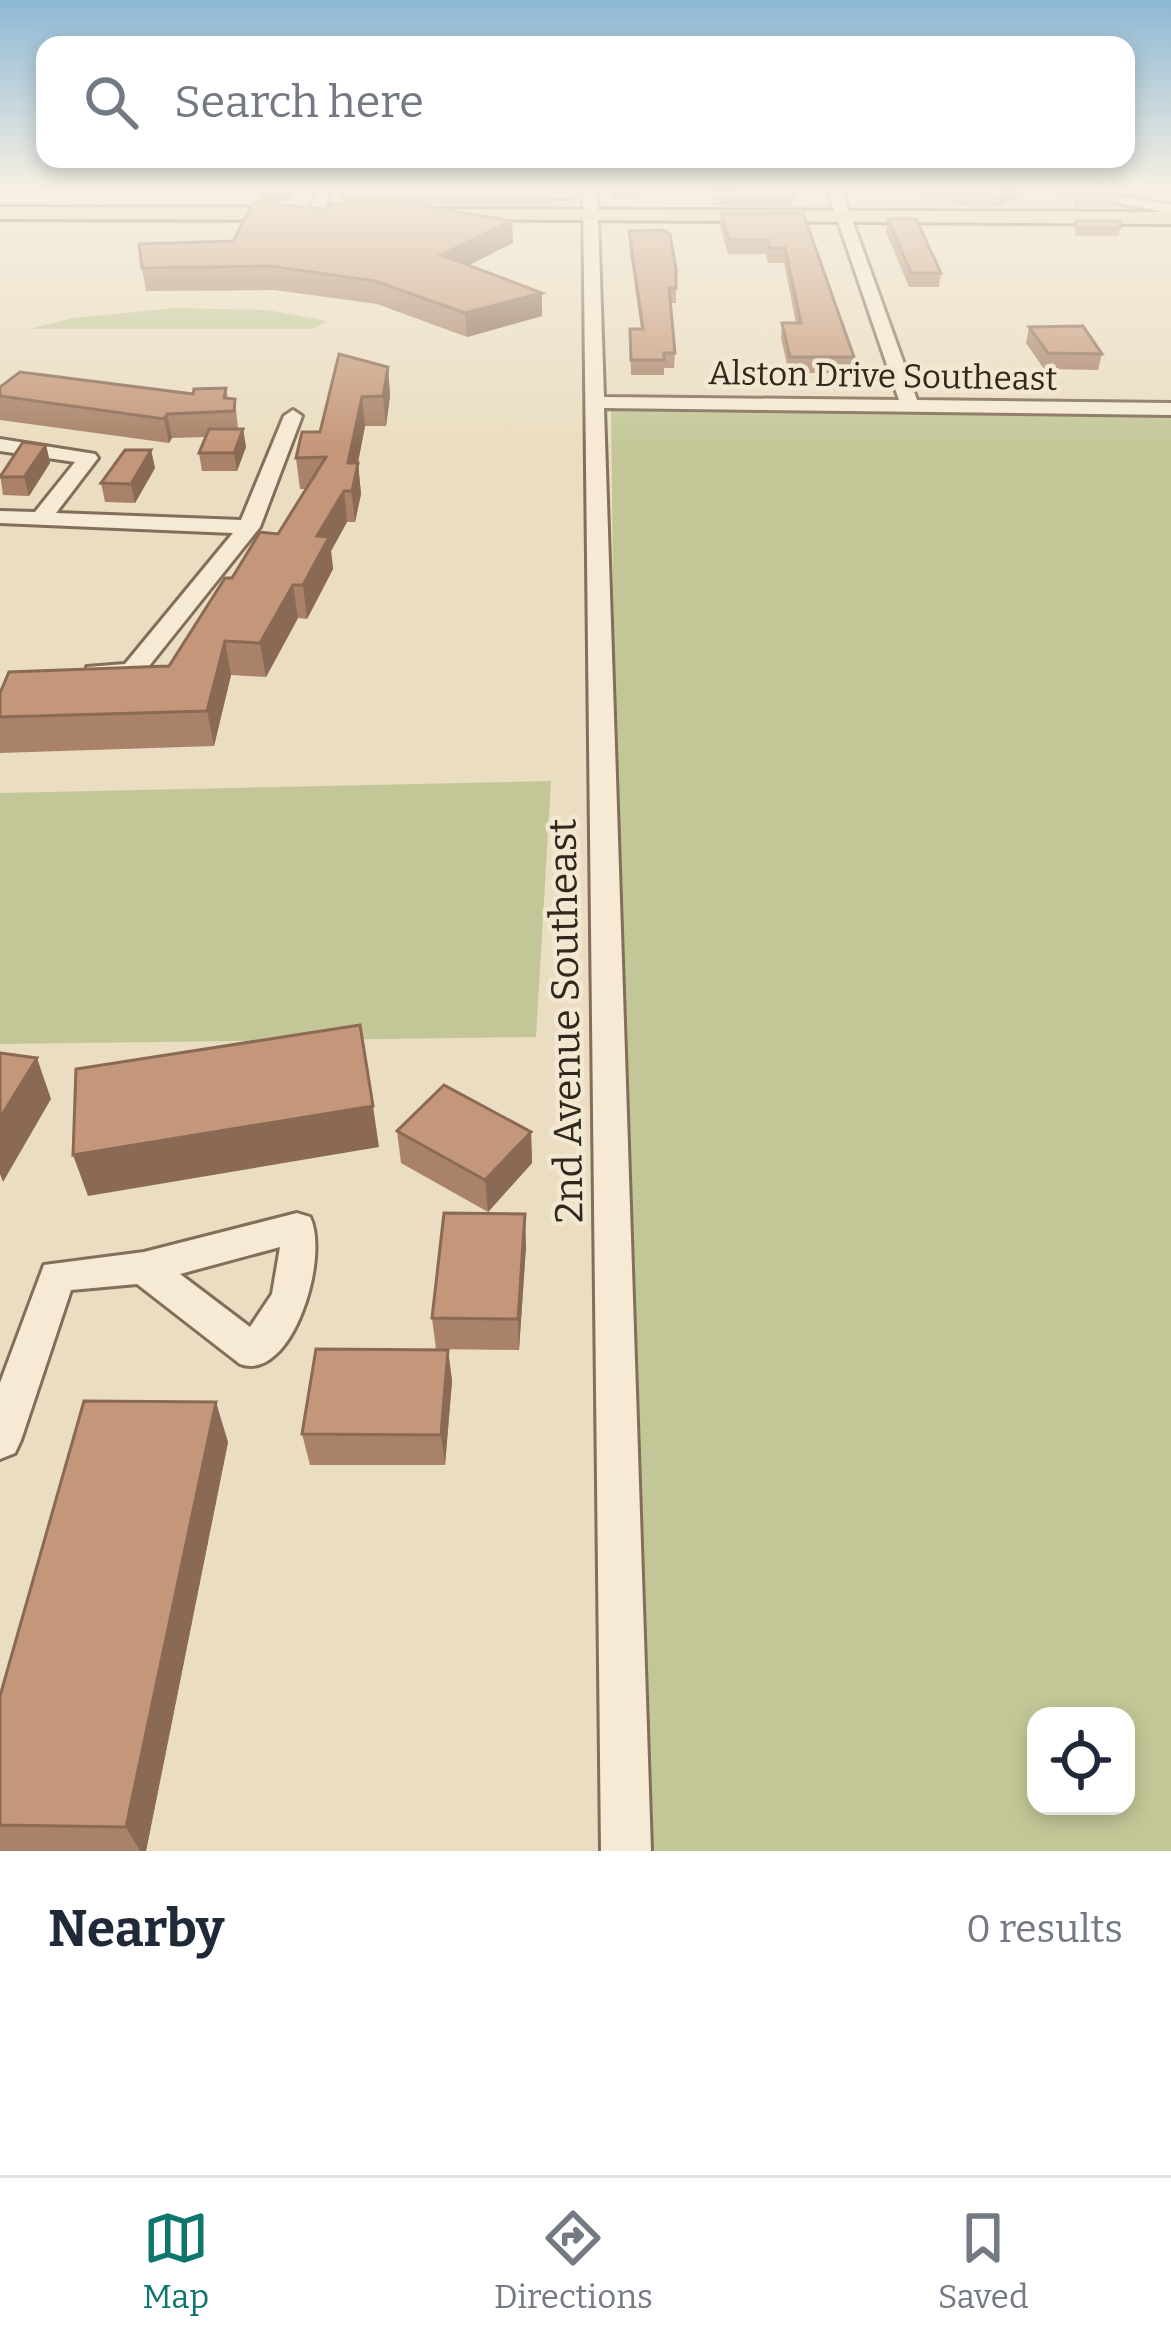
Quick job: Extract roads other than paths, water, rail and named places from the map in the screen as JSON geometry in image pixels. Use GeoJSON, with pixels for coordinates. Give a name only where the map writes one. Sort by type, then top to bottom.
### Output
{"type":"FeatureCollection","features":[{"type":"Feature","properties":{"kind":"street","name":"2nd Avenue Southeast"},"geometry":{"type":"LineString","coordinates":[[591,275],[626,1851]]}},
{"type":"Feature","properties":{"kind":"street"},"geometry":{"type":"LineString","coordinates":[[864,275],[910,406]]}},
{"type":"Feature","properties":{"kind":"street","name":"Alston Drive Southeast"},"geometry":{"type":"LineString","coordinates":[[593,401],[1171,409]]}},
{"type":"Feature","properties":{"kind":"street"},"geometry":{"type":"LineString","coordinates":[[66,672],[133,671],[249,527],[293,416]]}},
{"type":"Feature","properties":{"kind":"street"},"geometry":{"type":"LineString","coordinates":[[0,445],[88,458],[44,515]]}},
{"type":"Feature","properties":{"kind":"street"},"geometry":{"type":"LineString","coordinates":[[0,517],[44,515],[249,527]]}},
{"type":"Feature","properties":{"kind":"street"},"geometry":{"type":"LineString","coordinates":[[0,1440],[6,1395],[57,1276],[144,1268]]}}]}
